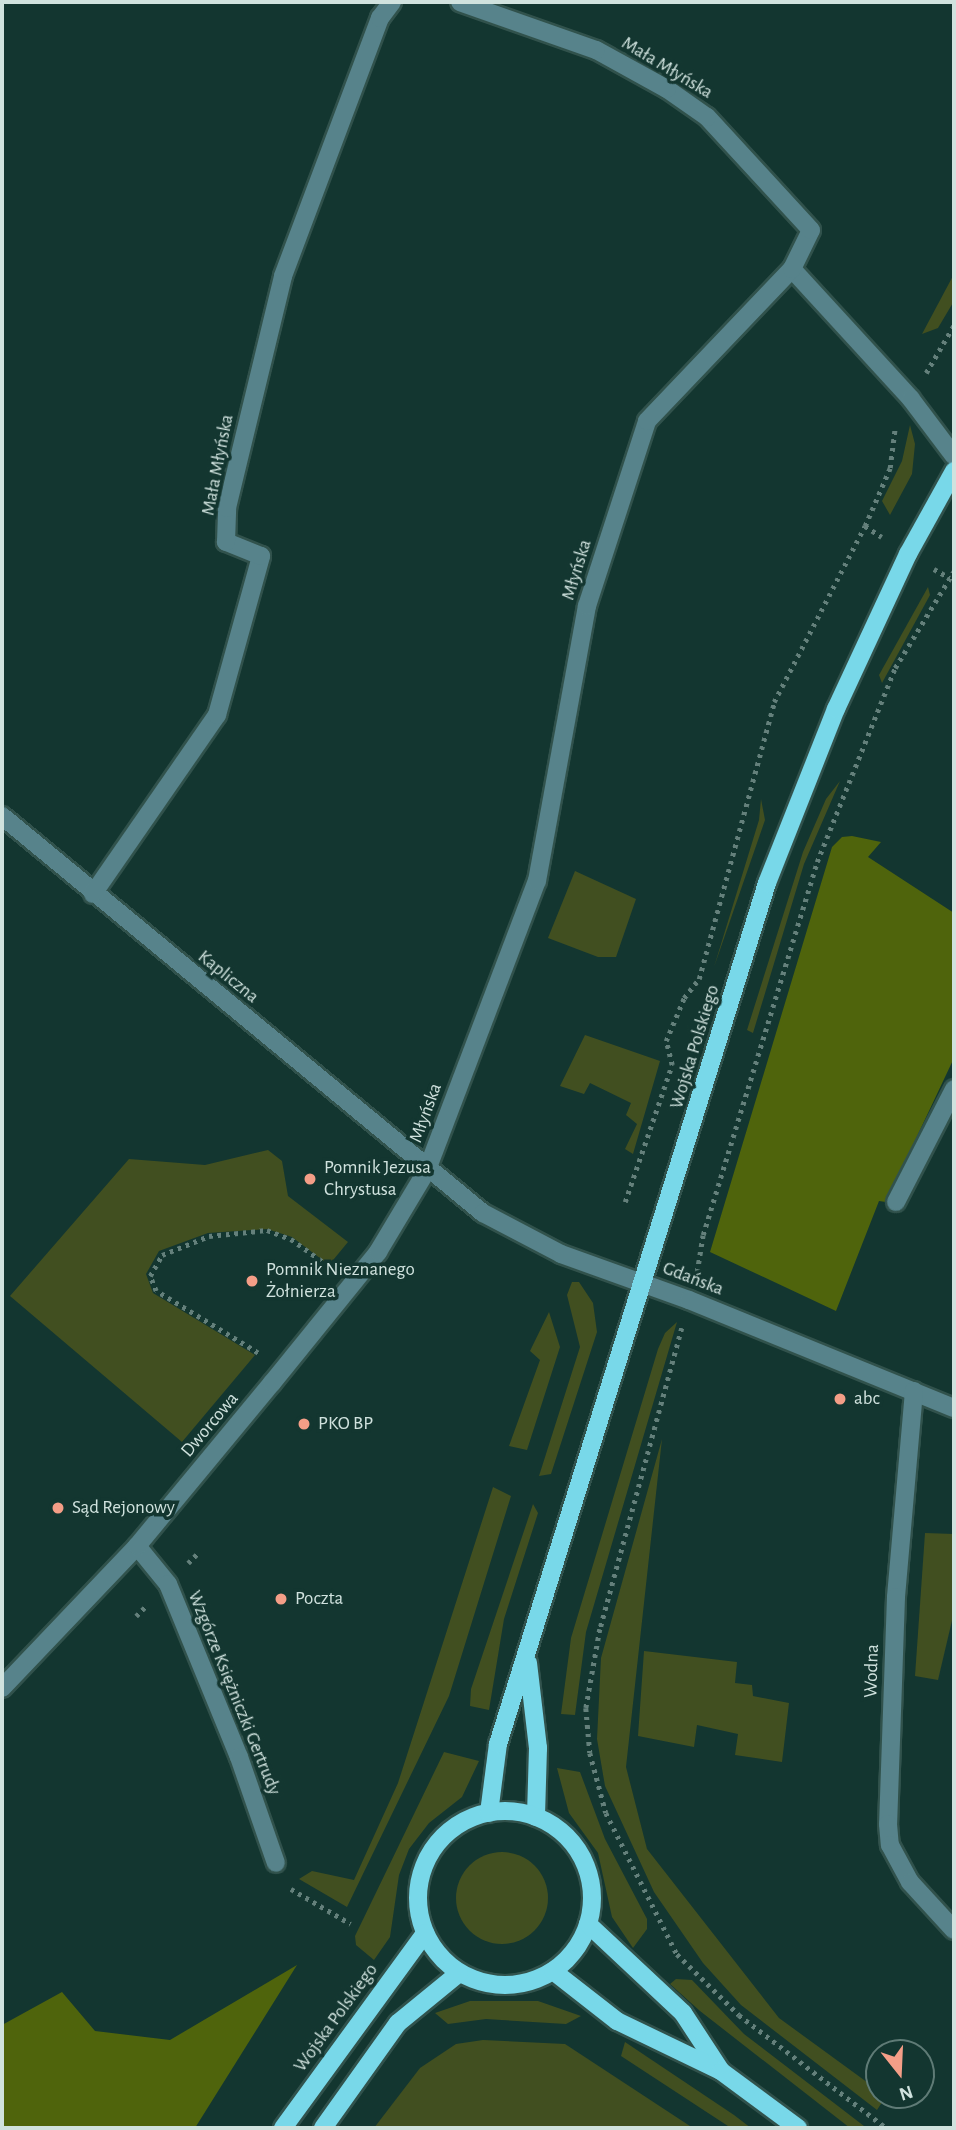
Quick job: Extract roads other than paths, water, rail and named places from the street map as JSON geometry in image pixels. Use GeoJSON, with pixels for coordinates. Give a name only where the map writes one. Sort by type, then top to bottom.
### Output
{"type":"FeatureCollection","features":[{"type":"Feature","properties":{"kind":"main road","name":"Wojska Polskiego"},"geometry":{"type":"LineString","coordinates":[[489,1813],[498,1744],[767,883],[836,709],[908,554],[954,471]]}},
{"type":"Feature","properties":{"kind":"main road","name":"Wojska Polskiego"},"geometry":{"type":"LineString","coordinates":[[527,1656],[538,1748],[536,1817]]}},
{"type":"Feature","properties":{"kind":"main road"},"geometry":{"type":"LineString","coordinates":[[513,1811],[536,1817],[555,1827],[583,1860],[592,1903],[588,1924],[575,1951],[553,1971],[530,1982],[506,1986],[481,1983],[459,1973],[439,1956],[425,1933],[418,1908],[419,1882],[428,1857],[443,1836],[464,1821],[489,1813],[513,1811]]}},
{"type":"Feature","properties":{"kind":"main road"},"geometry":{"type":"LineString","coordinates":[[588,1924],[682,2013],[721,2071]]}},
{"type":"Feature","properties":{"kind":"main road","name":"Wojska Polskiego"},"geometry":{"type":"LineString","coordinates":[[283,2128],[425,1933]]}},
{"type":"Feature","properties":{"kind":"main road"},"geometry":{"type":"LineString","coordinates":[[553,1971],[617,2021],[721,2071],[799,2128]]}},
{"type":"Feature","properties":{"kind":"main road"},"geometry":{"type":"LineString","coordinates":[[323,2128],[398,2023],[459,1973]]}},
{"type":"Feature","properties":{"kind":"street","name":"Mała Młyńska"},"geometry":{"type":"LineString","coordinates":[[93,894],[217,715],[261,556],[226,542],[228,508],[283,276],[380,18],[392,2]]}},
{"type":"Feature","properties":{"kind":"street","name":"Mała Młyńska"},"geometry":{"type":"LineString","coordinates":[[460,2],[596,50],[667,89],[707,117],[811,230],[792,269]]}},
{"type":"Feature","properties":{"kind":"street"},"geometry":{"type":"LineString","coordinates":[[792,269],[911,399],[954,456]]}},
{"type":"Feature","properties":{"kind":"street","name":"Młyńska"},"geometry":{"type":"LineString","coordinates":[[427,1170],[537,881],[587,606],[647,421],[792,269]]}},
{"type":"Feature","properties":{"kind":"street","name":"Kapliczna"},"geometry":{"type":"LineString","coordinates":[[2,816],[427,1170]]}},
{"type":"Feature","properties":{"kind":"street"},"geometry":{"type":"LineString","coordinates":[[896,1202],[954,1089]]}},
{"type":"Feature","properties":{"kind":"street","name":"Gdańska"},"geometry":{"type":"LineString","coordinates":[[427,1170],[483,1213],[561,1254],[690,1300],[954,1408]]}},
{"type":"Feature","properties":{"kind":"street","name":"Dworcowa"},"geometry":{"type":"LineString","coordinates":[[2,1688],[137,1546],[378,1252],[427,1170]]}},
{"type":"Feature","properties":{"kind":"street","name":"Wodna"},"geometry":{"type":"LineString","coordinates":[[914,1391],[896,1597],[888,1824],[890,1844],[910,1882],[954,1930]]}},
{"type":"Feature","properties":{"kind":"street","name":"Wzgórze Księżniczki Gertrudy"},"geometry":{"type":"LineString","coordinates":[[137,1546],[168,1584],[239,1757],[276,1863]]}},
{"type":"Feature","properties":{"kind":"place","name":"Pomnik Jezusa Chrystusa"},"geometry":{"type":"Point","coordinates":[310,1179]}},
{"type":"Feature","properties":{"kind":"place","name":"Pomnik Nieznanego Żołnierza"},"geometry":{"type":"Point","coordinates":[252,1281]}},
{"type":"Feature","properties":{"kind":"place","name":"abc"},"geometry":{"type":"Point","coordinates":[840,1399]}},
{"type":"Feature","properties":{"kind":"place","name":"PKO BP"},"geometry":{"type":"Point","coordinates":[304,1424]}},
{"type":"Feature","properties":{"kind":"place","name":"Sąd Rejonowy"},"geometry":{"type":"Point","coordinates":[58,1508]}},
{"type":"Feature","properties":{"kind":"place","name":"Poczta"},"geometry":{"type":"Point","coordinates":[281,1599]}}]}
